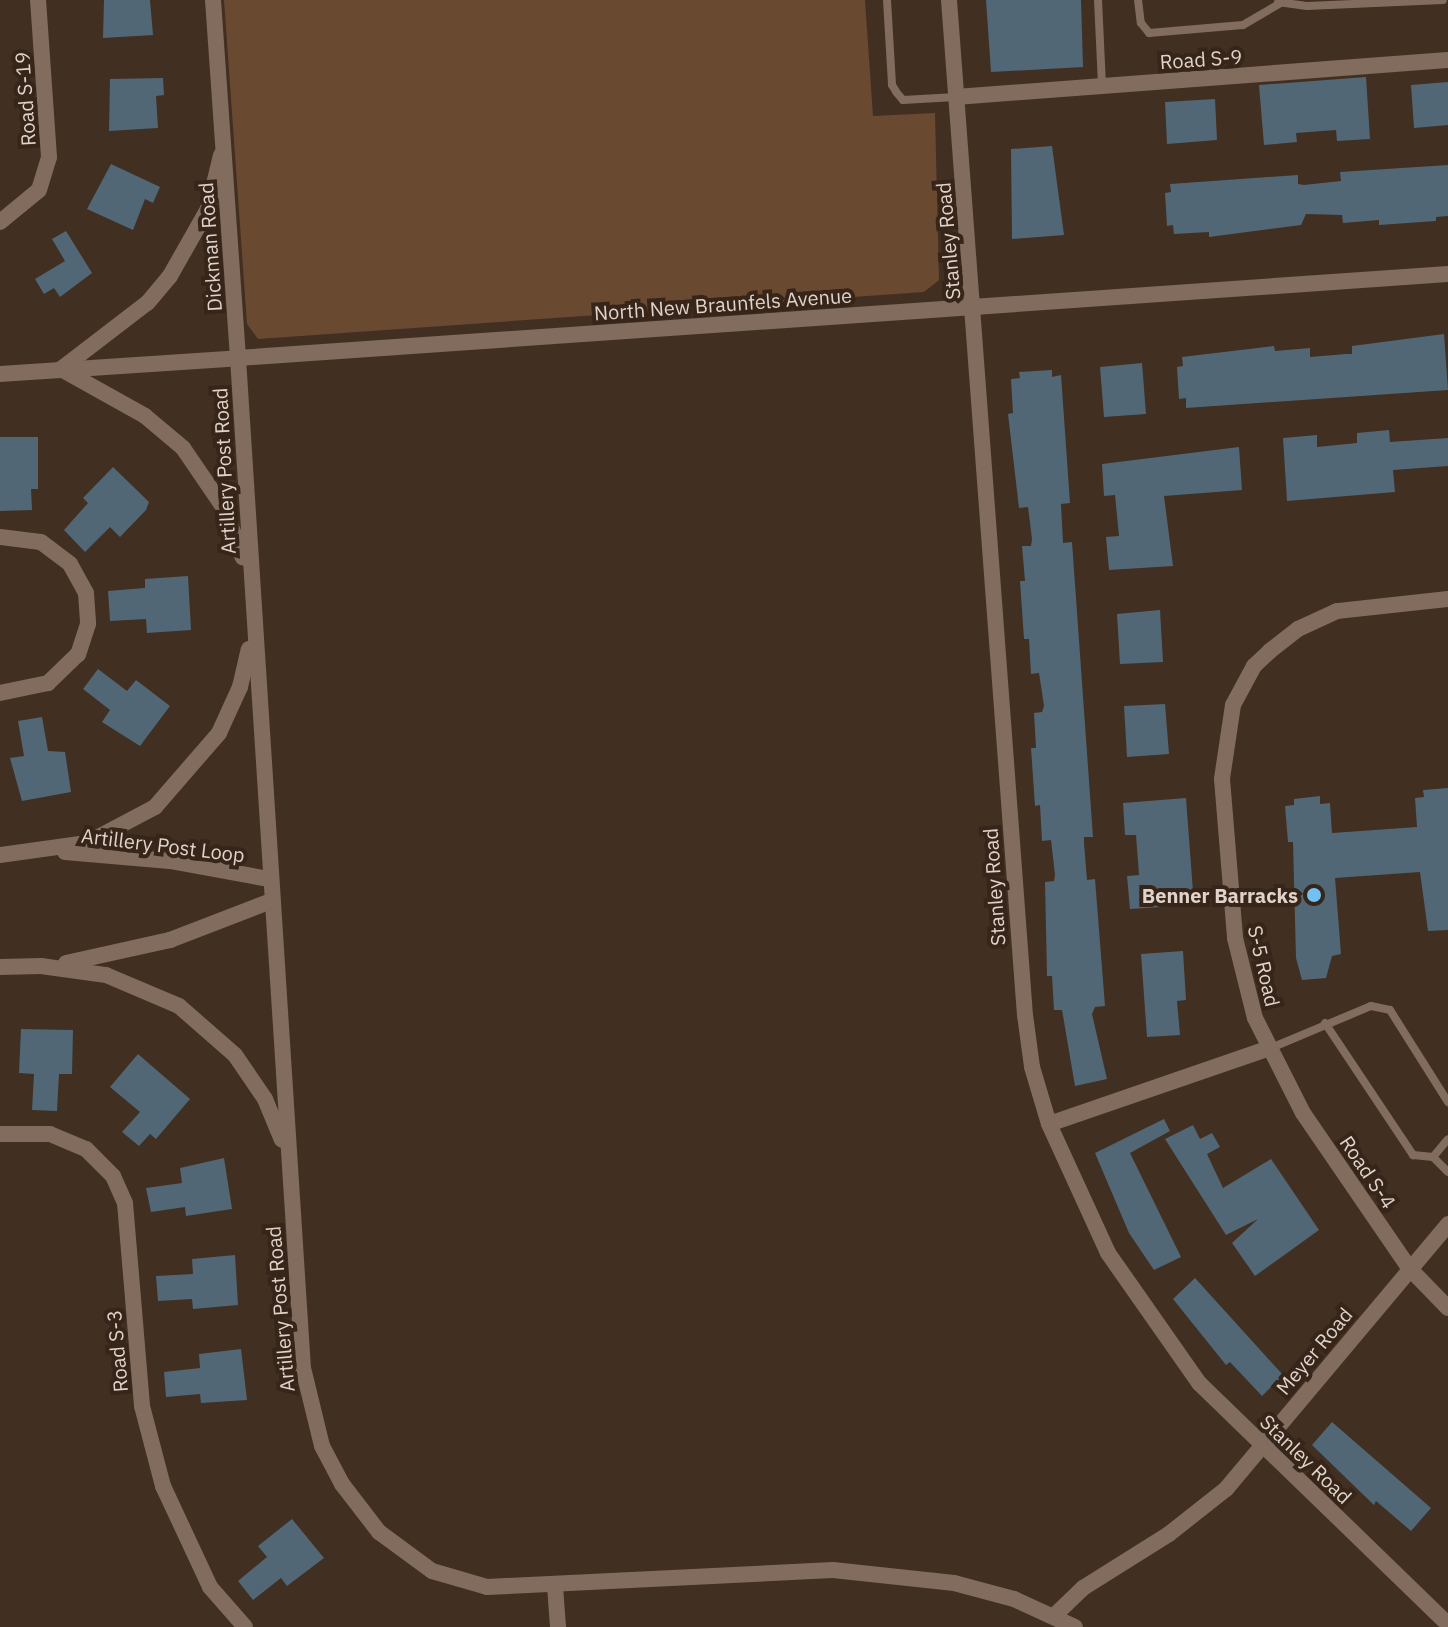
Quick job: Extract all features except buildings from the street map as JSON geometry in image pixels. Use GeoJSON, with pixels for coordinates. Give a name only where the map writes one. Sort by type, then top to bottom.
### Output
{"type":"FeatureCollection","features":[{"type":"Feature","properties":{"kind":"street","name":"Road S-19"},"geometry":{"type":"LineString","coordinates":[[0,222],[39,190],[49,157],[38,0]]}},
{"type":"Feature","properties":{"kind":"street","name":"Dickman Road"},"geometry":{"type":"LineString","coordinates":[[213,0],[238,358]]}},
{"type":"Feature","properties":{"kind":"street","name":"Stanley Road"},"geometry":{"type":"LineString","coordinates":[[949,0],[1023,1001],[1032,1067],[1049,1124],[1108,1253],[1142,1306],[1199,1383],[1448,1624]]}},
{"type":"Feature","properties":{"kind":"street","name":"Road S-9"},"geometry":{"type":"LineString","coordinates":[[956,97],[1448,60]]}},
{"type":"Feature","properties":{"kind":"street","name":"Dickman Road"},"geometry":{"type":"LineString","coordinates":[[61,369],[147,303],[178,266],[208,209],[222,134]]}},
{"type":"Feature","properties":{"kind":"street","name":"North New Braunfels Avenue"},"geometry":{"type":"LineString","coordinates":[[0,374],[1448,274]]}},
{"type":"Feature","properties":{"kind":"street","name":"Artillery Post Road"},"geometry":{"type":"LineString","coordinates":[[238,358],[269,879],[307,1395],[322,1446],[342,1484],[379,1532],[432,1571],[487,1587],[833,1570],[954,1583],[1055,1615],[1075,1627]]}},
{"type":"Feature","properties":{"kind":"street","name":"Artillery Post Road"},"geometry":{"type":"LineString","coordinates":[[61,369],[145,416],[183,448],[224,508],[250,582]]}},
{"type":"Feature","properties":{"kind":"street"},"geometry":{"type":"LineString","coordinates":[[0,537],[41,542],[70,564],[86,593],[88,624],[78,654],[48,683],[0,693]]}},
{"type":"Feature","properties":{"kind":"street","name":"S-5 Road"},"geometry":{"type":"LineString","coordinates":[[1270,1048],[1244,981],[1227,867],[1222,779],[1233,705],[1254,666],[1298,629],[1355,607],[1448,599]]}},
{"type":"Feature","properties":{"kind":"street"},"geometry":{"type":"LineString","coordinates":[[0,855],[52,851],[87,843],[133,821],[174,791],[206,755],[240,687],[253,623]]}},
{"type":"Feature","properties":{"kind":"street","name":"Artillery Post Loop"},"geometry":{"type":"LineString","coordinates":[[52,851],[170,861],[269,879]]}},
{"type":"Feature","properties":{"kind":"street"},"geometry":{"type":"LineString","coordinates":[[0,967],[41,966],[114,956],[271,901]]}},
{"type":"Feature","properties":{"kind":"street"},"geometry":{"type":"LineString","coordinates":[[41,966],[106,975],[179,1006],[216,1036],[251,1077],[288,1157]]}},
{"type":"Feature","properties":{"kind":"street"},"geometry":{"type":"LineString","coordinates":[[1049,1124],[1270,1048]]}},
{"type":"Feature","properties":{"kind":"street","name":"Road S-4"},"geometry":{"type":"LineString","coordinates":[[1270,1048],[1303,1113],[1409,1268],[1448,1308]]}},
{"type":"Feature","properties":{"kind":"street","name":"Road S-3"},"geometry":{"type":"LineString","coordinates":[[0,1134],[50,1134],[86,1149],[113,1176],[125,1203],[142,1406],[163,1486],[210,1587],[245,1627]]}},
{"type":"Feature","properties":{"kind":"street","name":"Meyer Road"},"geometry":{"type":"LineString","coordinates":[[1055,1615],[1083,1588],[1212,1502],[1448,1224]]}},
{"type":"Feature","properties":{"kind":"street"},"geometry":{"type":"LineString","coordinates":[[555,1586],[558,1627]]}},
{"type":"Feature","properties":{"kind":"lane"},"geometry":{"type":"LineString","coordinates":[[887,0],[892,85],[897,93],[903,100],[956,97]]}},
{"type":"Feature","properties":{"kind":"lane"},"geometry":{"type":"LineString","coordinates":[[1098,0],[1102,86]]}},
{"type":"Feature","properties":{"kind":"lane"},"geometry":{"type":"LineString","coordinates":[[1138,0],[1141,23],[1149,33],[1243,25],[1278,2],[1443,0]]}},
{"type":"Feature","properties":{"kind":"lane"},"geometry":{"type":"LineString","coordinates":[[1270,1048],[1371,1006],[1390,1010],[1448,1102]]}},
{"type":"Feature","properties":{"kind":"lane"},"geometry":{"type":"LineString","coordinates":[[1325,1023],[1413,1155],[1433,1157],[1448,1172]]}},
{"type":"Feature","properties":{"kind":"lane"},"geometry":{"type":"LineString","coordinates":[[1433,1157],[1448,1139]]}},
{"type":"Feature","properties":{"kind":"shaded area"},"geometry":{"type":"Polygon","coordinates":[[[224,0],[865,0],[873,116],[935,113],[939,280],[924,292],[258,339],[247,324],[224,0]]]}},
{"type":"Feature","properties":{"kind":"place","name":"Benner Barracks"},"geometry":{"type":"Point","coordinates":[1314,895]}}]}
